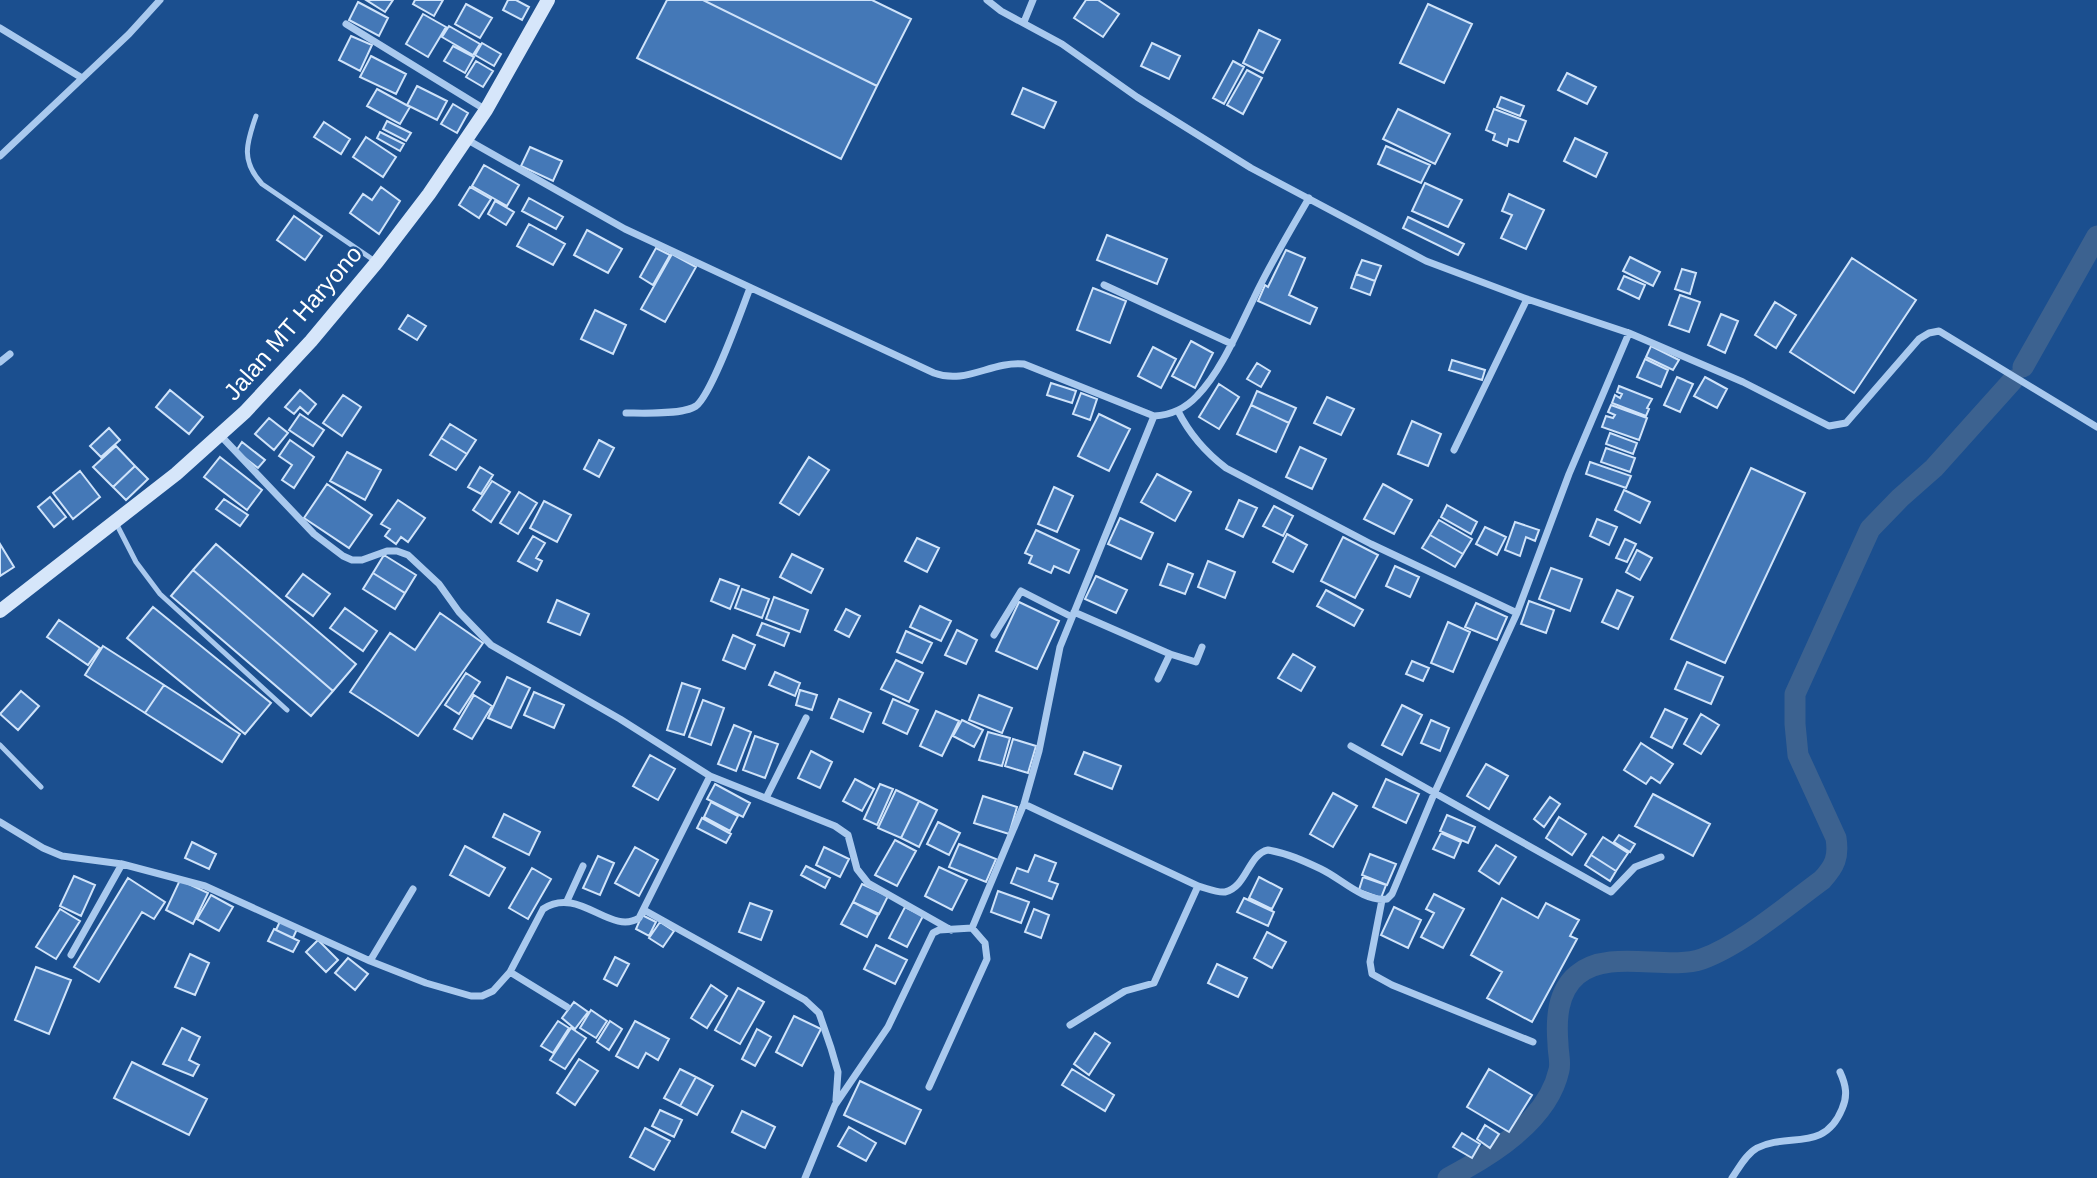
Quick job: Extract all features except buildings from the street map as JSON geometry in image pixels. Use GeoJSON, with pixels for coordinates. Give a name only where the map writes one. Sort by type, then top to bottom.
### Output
{"type":"FeatureCollection","features":[{"type":"Feature","properties":{"kind":"main road","name":"Jalan MT Haryono"},"geometry":{"type":"LineString","coordinates":[[0,611],[116,523],[220,435],[246,412],[302,351],[377,262],[429,194],[486,110],[548,0]]}},
{"type":"Feature","properties":{"kind":"street"},"geometry":{"type":"LineString","coordinates":[[0,156],[160,0]]}},
{"type":"Feature","properties":{"kind":"street"},"geometry":{"type":"LineString","coordinates":[[987,0],[1062,44],[1137,97],[1251,168],[1426,261],[1629,333],[1743,382],[1829,426],[1846,422],[1919,339],[1939,331],[2097,427]]}},
{"type":"Feature","properties":{"kind":"street"},"geometry":{"type":"LineString","coordinates":[[1024,22],[1033,0]]}},
{"type":"Feature","properties":{"kind":"street"},"geometry":{"type":"LineString","coordinates":[[346,24],[486,110]]}},
{"type":"Feature","properties":{"kind":"street"},"geometry":{"type":"LineString","coordinates":[[0,28],[82,78]]}},
{"type":"Feature","properties":{"kind":"street"},"geometry":{"type":"LineString","coordinates":[[466,139],[625,229],[948,378],[960,378],[1012,363],[1024,364],[1154,416],[1178,411],[1199,395],[1232,344],[1309,198]]}},
{"type":"Feature","properties":{"kind":"street"},"geometry":{"type":"LineString","coordinates":[[1104,285],[1232,344]]}},
{"type":"Feature","properties":{"kind":"street"},"geometry":{"type":"LineString","coordinates":[[626,413],[695,407],[720,364],[751,288]]}},
{"type":"Feature","properties":{"kind":"street"},"geometry":{"type":"LineString","coordinates":[[1454,450],[1527,299]]}},
{"type":"Feature","properties":{"kind":"street"},"geometry":{"type":"LineString","coordinates":[[1024,804],[1198,886],[1225,892],[1231,889],[1239,883],[1258,856],[1268,850],[1296,857],[1324,870],[1371,899],[1387,899],[1392,894],[1434,794],[1517,613],[1569,474],[1629,333]]}},
{"type":"Feature","properties":{"kind":"street"},"geometry":{"type":"LineString","coordinates":[[0,362],[10,354]]}},
{"type":"Feature","properties":{"kind":"street"},"geometry":{"type":"LineString","coordinates":[[1178,411],[1189,432],[1210,456],[1226,468],[1371,544],[1517,613]]}},
{"type":"Feature","properties":{"kind":"street"},"geometry":{"type":"LineString","coordinates":[[972,928],[1024,804],[1039,751],[1053,672],[1073,615],[1154,416]]}},
{"type":"Feature","properties":{"kind":"street"},"geometry":{"type":"LineString","coordinates":[[220,435],[314,534],[343,556],[362,560],[387,551],[408,555],[439,584],[472,627],[491,645],[620,719],[709,776],[835,826],[848,835],[857,869],[868,883],[951,930]]}},
{"type":"Feature","properties":{"kind":"street"},"geometry":{"type":"LineString","coordinates":[[994,635],[1021,591],[1170,654],[1196,662],[1202,647]]}},
{"type":"Feature","properties":{"kind":"street"},"geometry":{"type":"LineString","coordinates":[[1158,679],[1170,654]]}},
{"type":"Feature","properties":{"kind":"street"},"geometry":{"type":"LineString","coordinates":[[766,798],[806,718]]}},
{"type":"Feature","properties":{"kind":"street"},"geometry":{"type":"LineString","coordinates":[[1351,746],[1611,892],[1635,867],[1661,857]]}},
{"type":"Feature","properties":{"kind":"street"},"geometry":{"type":"LineString","coordinates":[[0,822],[43,848],[62,856],[122,864],[205,886],[370,961],[426,983],[471,996],[482,996],[492,991],[510,972],[543,909],[552,903],[566,901],[617,921],[632,922],[644,910],[709,776]]}},
{"type":"Feature","properties":{"kind":"street"},"geometry":{"type":"LineString","coordinates":[[71,955],[122,864]]}},
{"type":"Feature","properties":{"kind":"street"},"geometry":{"type":"LineString","coordinates":[[566,901],[583,866]]}},
{"type":"Feature","properties":{"kind":"street"},"geometry":{"type":"LineString","coordinates":[[1070,1025],[1125,991],[1154,983],[1198,886]]}},
{"type":"Feature","properties":{"kind":"street"},"geometry":{"type":"LineString","coordinates":[[370,961],[413,889]]}},
{"type":"Feature","properties":{"kind":"street"},"geometry":{"type":"LineString","coordinates":[[1382,900],[1370,962],[1372,974],[1392,985],[1533,1042]]}},
{"type":"Feature","properties":{"kind":"street"},"geometry":{"type":"LineString","coordinates":[[644,910],[738,960],[805,1000],[819,1013],[838,1072],[835,1105]]}},
{"type":"Feature","properties":{"kind":"street"},"geometry":{"type":"LineString","coordinates":[[806,1177],[835,1105],[888,1027],[933,933],[972,928]]}},
{"type":"Feature","properties":{"kind":"street"},"geometry":{"type":"LineString","coordinates":[[929,1087],[987,959],[985,943],[972,928]]}},
{"type":"Feature","properties":{"kind":"street"},"geometry":{"type":"LineString","coordinates":[[510,972],[567,1006]]}},
{"type":"Feature","properties":{"kind":"street"},"geometry":{"type":"LineString","coordinates":[[1732,1178],[1753,1150],[1766,1144],[1813,1138],[1838,1120],[1846,1098],[1846,1087],[1840,1072]]}},
{"type":"Feature","properties":{"kind":"lane"},"geometry":{"type":"LineString","coordinates":[[256,116],[248,140],[248,160],[252,173],[262,184],[377,262]]}},
{"type":"Feature","properties":{"kind":"lane"},"geometry":{"type":"LineString","coordinates":[[116,523],[136,562],[160,594],[287,710]]}},
{"type":"Feature","properties":{"kind":"lane"},"geometry":{"type":"LineString","coordinates":[[0,745],[41,787]]}},
{"type":"Feature","properties":{"kind":"waterway"},"geometry":{"type":"LineString","coordinates":[[2023,367],[2097,236]]}},
{"type":"Feature","properties":{"kind":"waterway"},"geometry":{"type":"LineString","coordinates":[[1448,1178],[1499,1148],[1530,1121],[1543,1105],[1553,1088],[1560,1067],[1557,1025],[1559,1007],[1565,990],[1577,975],[1590,967],[1605,963],[1688,962],[1717,953],[1764,924],[1822,880],[1830,870],[1837,851],[1836,838],[1798,755],[1795,694],[1870,529],[1934,468],[2013,380]]}}]}
